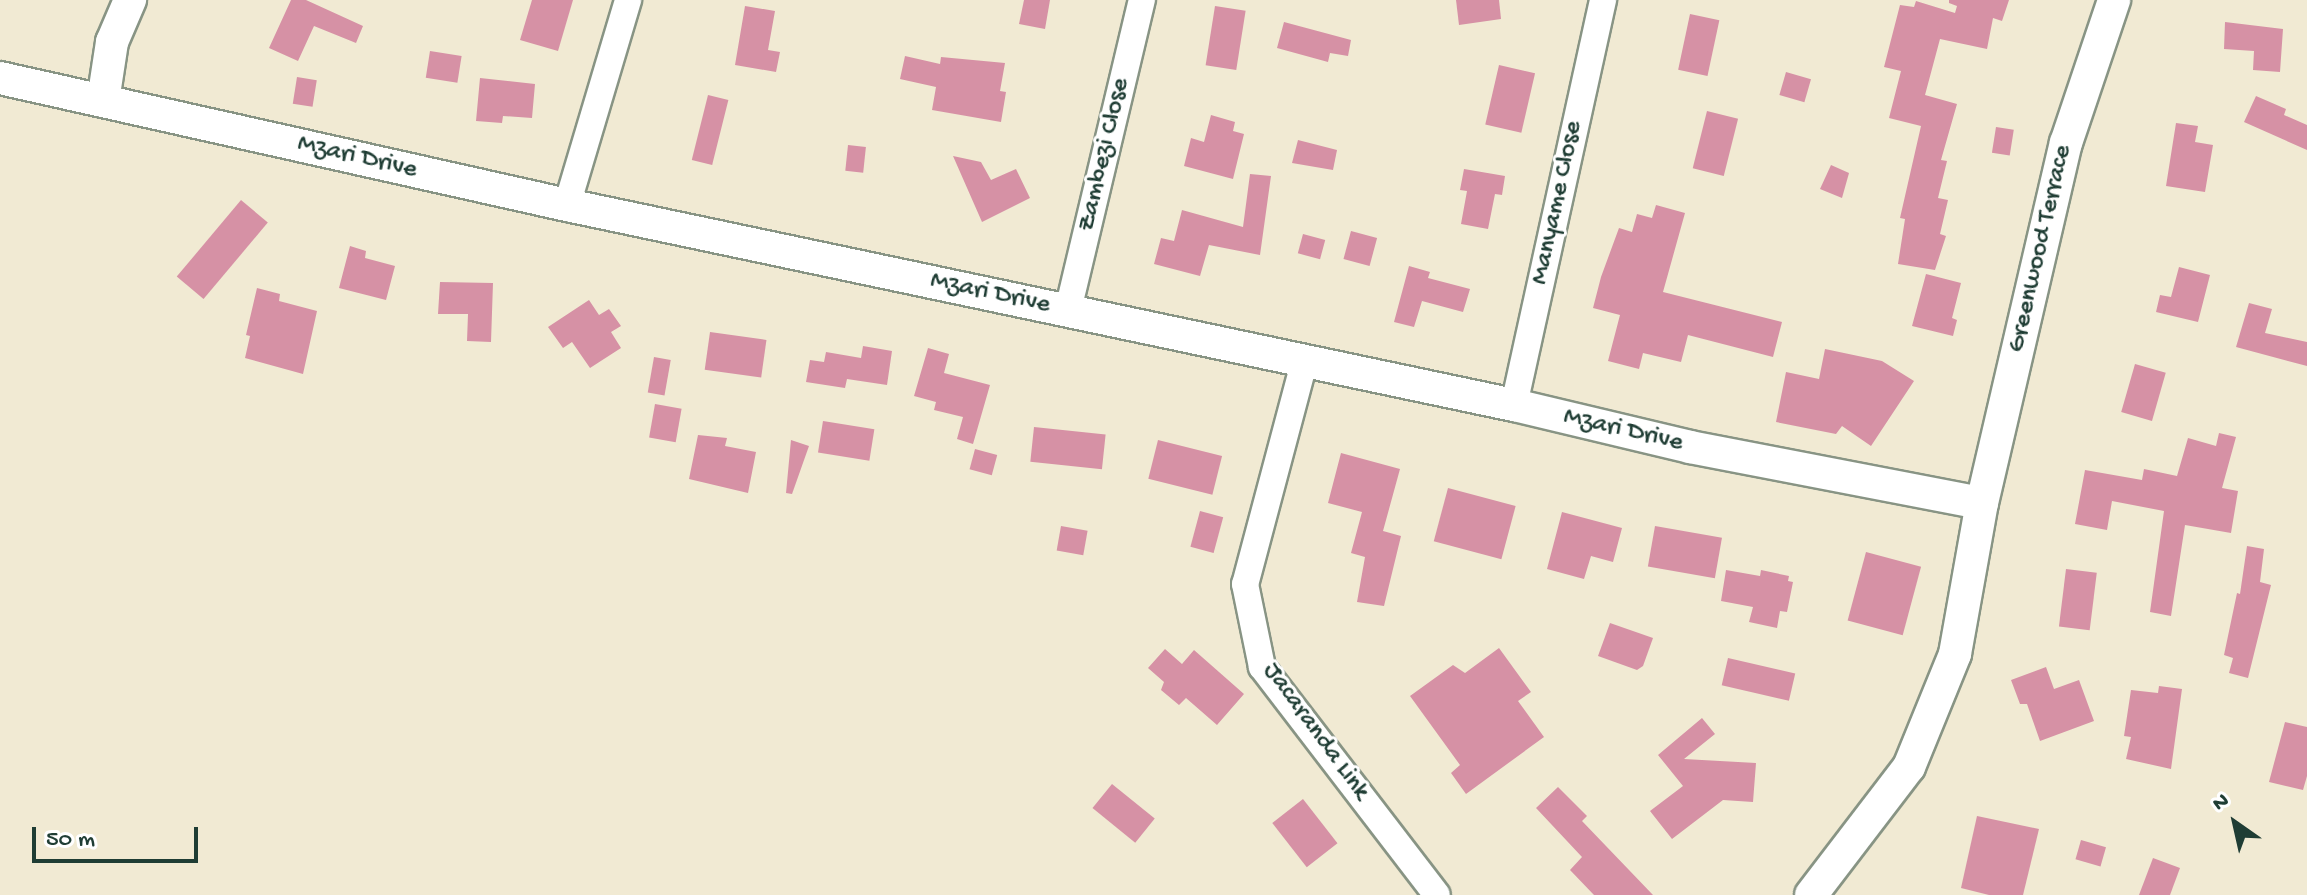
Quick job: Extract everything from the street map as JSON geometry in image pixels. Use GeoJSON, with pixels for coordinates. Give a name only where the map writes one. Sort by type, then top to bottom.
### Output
{"type":"FeatureCollection","features":[{"type":"Feature","properties":{"kind":"street"},"geometry":{"type":"LineString","coordinates":[[103,101],[112,42],[130,0]]}},
{"type":"Feature","properties":{"kind":"street"},"geometry":{"type":"LineString","coordinates":[[567,205],[628,0]]}},
{"type":"Feature","properties":{"kind":"street","name":"Zambezi Close"},"geometry":{"type":"LineString","coordinates":[[1068,310],[1142,0]]}},
{"type":"Feature","properties":{"kind":"street","name":"Manyame Close"},"geometry":{"type":"LineString","coordinates":[[1514,405],[1603,0]]}},
{"type":"Feature","properties":{"kind":"street","name":"Greenwood Terrace"},"geometry":{"type":"LineString","coordinates":[[1811,895],[1909,767],[1955,654],[1982,503],[2066,143],[2114,0]]}},
{"type":"Feature","properties":{"kind":"street","name":"Mzari Drive"},"geometry":{"type":"LineString","coordinates":[[0,78],[567,205],[1514,405],[1690,447],[1982,503]]}},
{"type":"Feature","properties":{"kind":"street","name":"Jacaranda Link"},"geometry":{"type":"LineString","coordinates":[[1304,363],[1245,584],[1262,667],[1437,895]]}},
{"type":"Feature","properties":{"kind":"building"},"geometry":{"type":"Polygon","coordinates":[[[291,0],[306,0],[363,26],[356,43],[314,26],[298,61],[269,48],[291,0]]]}},
{"type":"Feature","properties":{"kind":"building"},"geometry":{"type":"Polygon","coordinates":[[[532,0],[573,0],[558,51],[520,40],[532,0]]]}},
{"type":"Feature","properties":{"kind":"building"},"geometry":{"type":"Polygon","coordinates":[[[1024,0],[1050,0],[1045,29],[1019,24],[1024,0]]]}},
{"type":"Feature","properties":{"kind":"building"},"geometry":{"type":"Polygon","coordinates":[[[1456,0],[1499,0],[1501,19],[1459,25],[1456,0]]]}},
{"type":"Feature","properties":{"kind":"building"},"geometry":{"type":"Polygon","coordinates":[[[1949,0],[2009,0],[2002,21],[1993,18],[1987,49],[1940,39],[1925,95],[1957,104],[1941,160],[1947,161],[1938,198],[1948,200],[1940,234],[1946,236],[1935,270],[1898,264],[1905,219],[1900,218],[1921,126],[1889,118],[1901,71],[1884,67],[1900,5],[1914,7],[1916,1],[1955,13],[1957,6],[1949,0]]]}},
{"type":"Feature","properties":{"kind":"building"},"geometry":{"type":"Polygon","coordinates":[[[745,6],[775,11],[768,50],[780,52],[776,72],[735,65],[745,6]]]}},
{"type":"Feature","properties":{"kind":"building"},"geometry":{"type":"Polygon","coordinates":[[[1215,6],[1246,11],[1236,70],[1206,65],[1215,6]]]}},
{"type":"Feature","properties":{"kind":"building"},"geometry":{"type":"Polygon","coordinates":[[[1690,14],[1719,20],[1707,76],[1678,70],[1690,14]]]}},
{"type":"Feature","properties":{"kind":"building"},"geometry":{"type":"Polygon","coordinates":[[[1284,22],[1351,40],[1348,56],[1330,53],[1328,62],[1277,48],[1284,22]]]}},
{"type":"Feature","properties":{"kind":"building"},"geometry":{"type":"Polygon","coordinates":[[[2225,22],[2283,29],[2280,72],[2253,70],[2254,51],[2224,49],[2225,22]]]}},
{"type":"Feature","properties":{"kind":"building"},"geometry":{"type":"Polygon","coordinates":[[[430,51],[462,56],[457,83],[426,78],[430,51]]]}},
{"type":"Feature","properties":{"kind":"building"},"geometry":{"type":"Polygon","coordinates":[[[905,56],[940,64],[941,57],[1005,63],[1000,91],[1006,92],[1001,122],[932,110],[936,87],[900,79],[905,56]]]}},
{"type":"Feature","properties":{"kind":"building"},"geometry":{"type":"Polygon","coordinates":[[[1499,65],[1535,73],[1521,133],[1485,124],[1499,65]]]}},
{"type":"Feature","properties":{"kind":"building"},"geometry":{"type":"Polygon","coordinates":[[[1786,72],[1811,79],[1804,102],[1779,95],[1786,72]]]}},
{"type":"Feature","properties":{"kind":"building"},"geometry":{"type":"Polygon","coordinates":[[[297,77],[317,80],[313,107],[293,104],[297,77]]]}},
{"type":"Feature","properties":{"kind":"building"},"geometry":{"type":"Polygon","coordinates":[[[480,78],[535,84],[532,118],[503,116],[502,123],[476,121],[480,78]]]}},
{"type":"Feature","properties":{"kind":"building"},"geometry":{"type":"Polygon","coordinates":[[[708,95],[728,100],[712,165],[692,160],[708,95]]]}},
{"type":"Feature","properties":{"kind":"building"},"geometry":{"type":"Polygon","coordinates":[[[2256,96],[2286,109],[2284,115],[2307,125],[2307,150],[2244,122],[2256,96]]]}},
{"type":"Feature","properties":{"kind":"building"},"geometry":{"type":"Polygon","coordinates":[[[1707,111],[1738,119],[1724,176],[1693,168],[1707,111]]]}},
{"type":"Feature","properties":{"kind":"building"},"geometry":{"type":"Polygon","coordinates":[[[1211,115],[1235,122],[1233,131],[1244,134],[1233,179],[1184,166],[1191,138],[1204,142],[1211,115]]]}},
{"type":"Feature","properties":{"kind":"building"},"geometry":{"type":"Polygon","coordinates":[[[2176,123],[2198,126],[2195,142],[2213,145],[2205,192],[2166,186],[2176,123]]]}},
{"type":"Feature","properties":{"kind":"building"},"geometry":{"type":"Polygon","coordinates":[[[1996,127],[2014,130],[2010,155],[1992,153],[1996,127]]]}},
{"type":"Feature","properties":{"kind":"building"},"geometry":{"type":"Polygon","coordinates":[[[1298,140],[1337,150],[1333,170],[1292,163],[1298,140]]]}},
{"type":"Feature","properties":{"kind":"building"},"geometry":{"type":"Polygon","coordinates":[[[848,145],[866,147],[863,173],[845,171],[848,145]]]}},
{"type":"Feature","properties":{"kind":"building"},"geometry":{"type":"Polygon","coordinates":[[[953,156],[981,162],[991,180],[1016,169],[1030,198],[982,222],[953,156]]]}},
{"type":"Feature","properties":{"kind":"building"},"geometry":{"type":"Polygon","coordinates":[[[1831,165],[1849,173],[1842,198],[1820,189],[1831,165]]]}},
{"type":"Feature","properties":{"kind":"building"},"geometry":{"type":"Polygon","coordinates":[[[1464,169],[1505,176],[1502,195],[1495,194],[1488,229],[1461,224],[1467,191],[1460,190],[1464,169]]]}},
{"type":"Feature","properties":{"kind":"building"},"geometry":{"type":"Polygon","coordinates":[[[1250,174],[1271,176],[1260,255],[1209,245],[1200,276],[1154,264],[1161,238],[1174,241],[1182,210],[1243,227],[1250,174]]]}},
{"type":"Feature","properties":{"kind":"building"},"geometry":{"type":"Polygon","coordinates":[[[241,200],[268,222],[204,299],[177,277],[241,200]]]}},
{"type":"Feature","properties":{"kind":"building"},"geometry":{"type":"Polygon","coordinates":[[[1656,205],[1685,213],[1663,292],[1782,322],[1773,357],[1688,335],[1681,362],[1643,353],[1639,369],[1608,361],[1620,315],[1593,308],[1601,277],[1619,228],[1632,232],[1637,214],[1652,218],[1656,205]]]}},
{"type":"Feature","properties":{"kind":"building"},"geometry":{"type":"Polygon","coordinates":[[[1351,231],[1377,238],[1370,266],[1343,259],[1351,231]]]}},
{"type":"Feature","properties":{"kind":"building"},"geometry":{"type":"Polygon","coordinates":[[[1303,234],[1325,240],[1320,259],[1298,253],[1303,234]]]}},
{"type":"Feature","properties":{"kind":"building"},"geometry":{"type":"Polygon","coordinates":[[[350,246],[366,251],[365,258],[395,266],[386,300],[339,288],[350,246]]]}},
{"type":"Feature","properties":{"kind":"building"},"geometry":{"type":"Polygon","coordinates":[[[1409,266],[1430,272],[1428,278],[1470,289],[1463,312],[1422,301],[1414,327],[1394,322],[1409,266]]]}},
{"type":"Feature","properties":{"kind":"building"},"geometry":{"type":"Polygon","coordinates":[[[2179,267],[2210,275],[2198,322],[2156,312],[2160,295],[2171,297],[2179,267]]]}},
{"type":"Feature","properties":{"kind":"building"},"geometry":{"type":"Polygon","coordinates":[[[1926,274],[1961,283],[1952,318],[1957,320],[1953,336],[1912,326],[1926,274]]]}},
{"type":"Feature","properties":{"kind":"building"},"geometry":{"type":"Polygon","coordinates":[[[440,282],[493,283],[491,342],[467,341],[468,314],[438,314],[440,282]]]}},
{"type":"Feature","properties":{"kind":"building"},"geometry":{"type":"Polygon","coordinates":[[[257,288],[280,294],[279,301],[317,311],[303,374],[245,358],[250,336],[246,335],[257,288]]]}},
{"type":"Feature","properties":{"kind":"building"},"geometry":{"type":"Polygon","coordinates":[[[589,300],[599,315],[609,309],[621,326],[611,332],[621,348],[590,368],[572,342],[563,348],[548,327],[589,300]]]}},
{"type":"Feature","properties":{"kind":"building"},"geometry":{"type":"Polygon","coordinates":[[[2249,303],[2272,309],[2265,333],[2307,342],[2307,366],[2236,347],[2249,303]]]}},
{"type":"Feature","properties":{"kind":"building"},"geometry":{"type":"Polygon","coordinates":[[[710,332],[766,340],[761,378],[705,370],[710,332]]]}},
{"type":"Feature","properties":{"kind":"building"},"geometry":{"type":"Polygon","coordinates":[[[863,346],[892,351],[887,385],[847,379],[845,388],[806,382],[810,360],[824,362],[826,352],[861,358],[863,346]]]}},
{"type":"Feature","properties":{"kind":"building"},"geometry":{"type":"Polygon","coordinates":[[[928,348],[949,354],[944,373],[990,385],[973,444],[957,439],[963,417],[934,410],[936,402],[914,396],[928,348]]]}},
{"type":"Feature","properties":{"kind":"building"},"geometry":{"type":"Polygon","coordinates":[[[1825,349],[1882,361],[1914,381],[1871,446],[1842,426],[1836,434],[1776,422],[1786,372],[1819,379],[1825,349]]]}},
{"type":"Feature","properties":{"kind":"building"},"geometry":{"type":"Polygon","coordinates":[[[654,357],[671,360],[664,395],[648,392],[654,357]]]}},
{"type":"Feature","properties":{"kind":"building"},"geometry":{"type":"Polygon","coordinates":[[[2135,364],[2166,373],[2152,421],[2121,412],[2135,364]]]}},
{"type":"Feature","properties":{"kind":"building"},"geometry":{"type":"Polygon","coordinates":[[[655,404],[682,409],[676,442],[649,437],[655,404]]]}},
{"type":"Feature","properties":{"kind":"building"},"geometry":{"type":"Polygon","coordinates":[[[823,421],[874,429],[869,461],[818,453],[823,421]]]}},
{"type":"Feature","properties":{"kind":"building"},"geometry":{"type":"Polygon","coordinates":[[[1034,427],[1106,435],[1102,469],[1030,462],[1034,427]]]}},
{"type":"Feature","properties":{"kind":"building"},"geometry":{"type":"Polygon","coordinates":[[[2219,433],[2236,437],[2222,488],[2238,491],[2231,533],[2185,525],[2171,616],[2150,612],[2164,511],[2112,501],[2107,530],[2075,524],[2085,470],[2142,480],[2144,469],[2177,476],[2188,438],[2216,446],[2219,433]]]}},
{"type":"Feature","properties":{"kind":"building"},"geometry":{"type":"Polygon","coordinates":[[[698,435],[727,438],[725,446],[756,452],[748,493],[689,479],[698,435]]]}},
{"type":"Feature","properties":{"kind":"building"},"geometry":{"type":"Polygon","coordinates":[[[791,440],[809,446],[792,494],[786,493],[791,440]]]}},
{"type":"Feature","properties":{"kind":"building"},"geometry":{"type":"Polygon","coordinates":[[[1158,440],[1222,456],[1212,495],[1148,479],[1158,440]]]}},
{"type":"Feature","properties":{"kind":"building"},"geometry":{"type":"Polygon","coordinates":[[[975,449],[997,455],[992,475],[970,469],[975,449]]]}},
{"type":"Feature","properties":{"kind":"building"},"geometry":{"type":"Polygon","coordinates":[[[1341,453],[1400,469],[1383,531],[1401,536],[1384,606],[1357,602],[1365,557],[1351,553],[1362,512],[1328,503],[1341,453]]]}},
{"type":"Feature","properties":{"kind":"building"},"geometry":{"type":"Polygon","coordinates":[[[1448,488],[1516,506],[1501,559],[1434,541],[1448,488]]]}},
{"type":"Feature","properties":{"kind":"building"},"geometry":{"type":"Polygon","coordinates":[[[1200,511],[1223,517],[1214,553],[1190,547],[1200,511]]]}},
{"type":"Feature","properties":{"kind":"building"},"geometry":{"type":"Polygon","coordinates":[[[1562,512],[1622,528],[1613,562],[1591,556],[1584,579],[1547,569],[1562,512]]]}},
{"type":"Feature","properties":{"kind":"building"},"geometry":{"type":"Polygon","coordinates":[[[1061,526],[1088,531],[1083,555],[1057,551],[1061,526]]]}},
{"type":"Feature","properties":{"kind":"building"},"geometry":{"type":"Polygon","coordinates":[[[1655,526],[1722,538],[1715,578],[1648,566],[1655,526]]]}},
{"type":"Feature","properties":{"kind":"building"},"geometry":{"type":"Polygon","coordinates":[[[2247,546],[2264,549],[2260,582],[2271,585],[2248,678],[2229,673],[2233,658],[2224,655],[2237,593],[2240,594],[2247,546]]]}},
{"type":"Feature","properties":{"kind":"building"},"geometry":{"type":"Polygon","coordinates":[[[1866,552],[1921,567],[1903,635],[1848,621],[1866,552]]]}},
{"type":"Feature","properties":{"kind":"building"},"geometry":{"type":"Polygon","coordinates":[[[2066,569],[2097,573],[2090,630],[2059,627],[2066,569]]]}},
{"type":"Feature","properties":{"kind":"building"},"geometry":{"type":"Polygon","coordinates":[[[1726,570],[1760,576],[1761,570],[1789,576],[1788,581],[1793,582],[1787,612],[1780,611],[1777,628],[1749,622],[1753,607],[1721,601],[1726,570]]]}},
{"type":"Feature","properties":{"kind":"building"},"geometry":{"type":"Polygon","coordinates":[[[1610,623],[1653,638],[1643,666],[1637,670],[1598,656],[1610,623]]]}},
{"type":"Feature","properties":{"kind":"building"},"geometry":{"type":"Polygon","coordinates":[[[1499,648],[1531,692],[1518,701],[1544,737],[1466,794],[1451,773],[1460,765],[1410,696],[1453,665],[1465,673],[1499,648]]]}},
{"type":"Feature","properties":{"kind":"building"},"geometry":{"type":"Polygon","coordinates":[[[1165,649],[1182,664],[1194,650],[1244,694],[1217,725],[1186,698],[1179,705],[1161,690],[1164,682],[1148,668],[1165,649]]]}},
{"type":"Feature","properties":{"kind":"building"},"geometry":{"type":"Polygon","coordinates":[[[1728,658],[1795,674],[1789,701],[1722,685],[1728,658]]]}},
{"type":"Feature","properties":{"kind":"building"},"geometry":{"type":"Polygon","coordinates":[[[2046,667],[2054,689],[2079,680],[2094,721],[2040,741],[2027,704],[2020,704],[2011,680],[2046,667]]]}},
{"type":"Feature","properties":{"kind":"building"},"geometry":{"type":"Polygon","coordinates":[[[2159,686],[2182,689],[2171,769],[2126,759],[2131,737],[2124,736],[2131,690],[2158,693],[2159,686]]]}},
{"type":"Feature","properties":{"kind":"building"},"geometry":{"type":"Polygon","coordinates":[[[1702,718],[1715,734],[1684,759],[1756,763],[1753,802],[1723,800],[1672,839],[1650,811],[1683,786],[1658,755],[1702,718]]]}},
{"type":"Feature","properties":{"kind":"building"},"geometry":{"type":"Polygon","coordinates":[[[2285,722],[2307,727],[2307,776],[2303,790],[2269,782],[2285,722]]]}},
{"type":"Feature","properties":{"kind":"building"},"geometry":{"type":"Polygon","coordinates":[[[1112,784],[1155,819],[1135,843],[1092,808],[1112,784]]]}},
{"type":"Feature","properties":{"kind":"building"},"geometry":{"type":"Polygon","coordinates":[[[1558,787],[1587,816],[1582,821],[1653,895],[1594,895],[1570,870],[1582,857],[1536,808],[1558,787]]]}},
{"type":"Feature","properties":{"kind":"building"},"geometry":{"type":"Polygon","coordinates":[[[1303,799],[1337,843],[1307,867],[1272,823],[1303,799]]]}},
{"type":"Feature","properties":{"kind":"building"},"geometry":{"type":"Polygon","coordinates":[[[1977,816],[2039,829],[2023,895],[1989,895],[1961,888],[1977,816]]]}},
{"type":"Feature","properties":{"kind":"building"},"geometry":{"type":"Polygon","coordinates":[[[2081,840],[2106,847],[2100,866],[2075,859],[2081,840]]]}},
{"type":"Feature","properties":{"kind":"building"},"geometry":{"type":"Polygon","coordinates":[[[2153,858],[2180,868],[2170,895],[2139,895],[2153,858]]]}}]}
